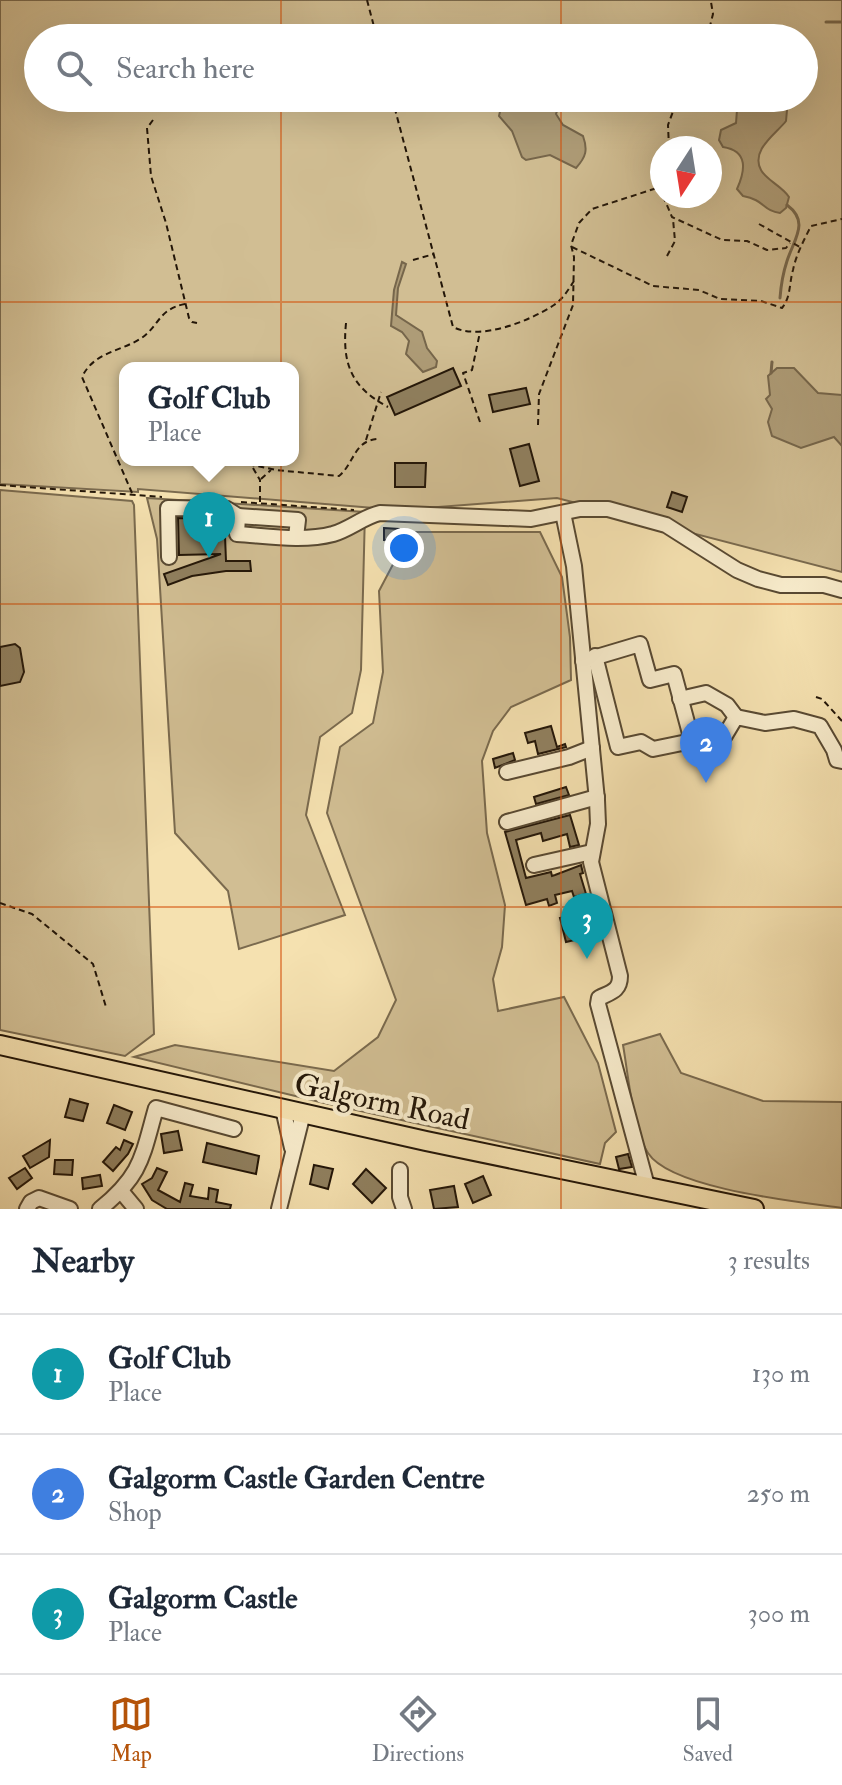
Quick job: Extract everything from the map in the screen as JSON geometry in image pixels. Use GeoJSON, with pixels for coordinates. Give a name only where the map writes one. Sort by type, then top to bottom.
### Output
{"type":"FeatureCollection","features":[{"type":"Feature","properties":{"kind":"main road","name":"Galgorm Road"},"geometry":{"type":"LineString","coordinates":[[0,1045],[283,1109],[307,1119],[754,1209]]}},
{"type":"Feature","properties":{"kind":"street"},"geometry":{"type":"LineString","coordinates":[[169,557],[168,508],[227,509],[238,516],[298,520],[296,537]]}},
{"type":"Feature","properties":{"kind":"street"},"geometry":{"type":"LineString","coordinates":[[238,516],[237,534],[320,537],[380,513],[531,519],[594,509],[636,515],[666,525],[737,570],[758,579],[781,585],[824,585],[842,590]]}},
{"type":"Feature","properties":{"kind":"street"},"geometry":{"type":"LineString","coordinates":[[563,513],[589,659],[598,824],[591,862],[620,976],[616,991],[599,998],[598,1004],[647,1186]]}},
{"type":"Feature","properties":{"kind":"street"},"geometry":{"type":"LineString","coordinates":[[589,659],[640,644],[650,680],[674,674],[692,741]]}},
{"type":"Feature","properties":{"kind":"street"},"geometry":{"type":"LineString","coordinates":[[589,659],[618,747],[641,742],[653,749],[692,741],[704,743],[724,737],[736,717]]}},
{"type":"Feature","properties":{"kind":"street"},"geometry":{"type":"LineString","coordinates":[[680,699],[706,693],[727,705],[736,717],[765,723],[794,719],[820,726],[837,760],[842,761]]}},
{"type":"Feature","properties":{"kind":"street"},"geometry":{"type":"LineString","coordinates":[[507,772],[569,757],[592,748]]}},
{"type":"Feature","properties":{"kind":"street"},"geometry":{"type":"LineString","coordinates":[[507,822],[597,797]]}},
{"type":"Feature","properties":{"kind":"street"},"geometry":{"type":"LineString","coordinates":[[534,865],[592,852]]}},
{"type":"Feature","properties":{"kind":"street"},"geometry":{"type":"LineString","coordinates":[[100,1209],[121,1191],[138,1169],[156,1108],[234,1129]]}},
{"type":"Feature","properties":{"kind":"street"},"geometry":{"type":"LineString","coordinates":[[283,1109],[292,1148]]}},
{"type":"Feature","properties":{"kind":"street"},"geometry":{"type":"LineString","coordinates":[[279,1209],[292,1148],[307,1119]]}},
{"type":"Feature","properties":{"kind":"street"},"geometry":{"type":"LineString","coordinates":[[400,1170],[400,1197],[404,1209]]}},
{"type":"Feature","properties":{"kind":"street"},"geometry":{"type":"LineString","coordinates":[[121,1191],[136,1209]]}},
{"type":"Feature","properties":{"kind":"street"},"geometry":{"type":"LineString","coordinates":[[27,1209],[31,1202],[39,1198],[70,1209]]}},
{"type":"Feature","properties":{"kind":"path"},"geometry":{"type":"LineString","coordinates":[[367,0],[373,24]]}},
{"type":"Feature","properties":{"kind":"path"},"geometry":{"type":"LineString","coordinates":[[710,24],[711,2]]}},
{"type":"Feature","properties":{"kind":"path"},"geometry":{"type":"LineString","coordinates":[[396,112],[453,327],[460,331],[504,328],[542,311],[565,295],[574,281]]}},
{"type":"Feature","properties":{"kind":"path"},"geometry":{"type":"LineString","coordinates":[[668,136],[668,125],[673,112]]}},
{"type":"Feature","properties":{"kind":"path"},"geometry":{"type":"LineString","coordinates":[[153,120],[147,128],[151,176],[189,318],[197,323]]}},
{"type":"Feature","properties":{"kind":"path"},"geometry":{"type":"LineString","coordinates":[[538,425],[539,394],[573,305],[572,247],[579,223],[592,209],[650,189]]}},
{"type":"Feature","properties":{"kind":"path"},"geometry":{"type":"LineString","coordinates":[[667,256],[675,241],[668,208]]}},
{"type":"Feature","properties":{"kind":"path"},"geometry":{"type":"LineString","coordinates":[[672,217],[722,240],[747,241],[767,250],[786,248],[791,243]]}},
{"type":"Feature","properties":{"kind":"path"},"geometry":{"type":"LineString","coordinates":[[572,247],[645,284],[699,290],[720,299],[761,301],[782,308],[789,296],[800,248],[811,226],[842,219]]}},
{"type":"Feature","properties":{"kind":"path"},"geometry":{"type":"LineString","coordinates":[[759,224],[800,248]]}},
{"type":"Feature","properties":{"kind":"path"},"geometry":{"type":"LineString","coordinates":[[413,260],[434,254]]}},
{"type":"Feature","properties":{"kind":"path"},"geometry":{"type":"LineString","coordinates":[[645,284],[648,277]]}},
{"type":"Feature","properties":{"kind":"path"},"geometry":{"type":"LineString","coordinates":[[119,464],[82,377],[97,358],[141,338],[161,314],[185,304]]}},
{"type":"Feature","properties":{"kind":"path"},"geometry":{"type":"LineString","coordinates":[[346,323],[347,362],[361,388],[388,407]]}},
{"type":"Feature","properties":{"kind":"path"},"geometry":{"type":"LineString","coordinates":[[480,331],[472,370],[463,373],[480,422]]}},
{"type":"Feature","properties":{"kind":"path"},"geometry":{"type":"LineString","coordinates":[[252,466],[339,476],[365,441],[381,392]]}},
{"type":"Feature","properties":{"kind":"path"},"geometry":{"type":"LineString","coordinates":[[365,441],[378,439]]}},
{"type":"Feature","properties":{"kind":"path"},"geometry":{"type":"LineString","coordinates":[[120,466],[132,495]]}},
{"type":"Feature","properties":{"kind":"path"},"geometry":{"type":"LineString","coordinates":[[252,466],[260,480],[258,517]]}},
{"type":"Feature","properties":{"kind":"path"},"geometry":{"type":"LineString","coordinates":[[260,480],[272,470]]}},
{"type":"Feature","properties":{"kind":"path"},"geometry":{"type":"LineString","coordinates":[[816,697],[822,699],[842,721]]}},
{"type":"Feature","properties":{"kind":"path"},"geometry":{"type":"LineString","coordinates":[[0,903],[32,914],[93,964],[106,1007]]}},
{"type":"Feature","properties":{"kind":"shaded area"},"geometry":{"type":"Polygon","coordinates":[[[0,0],[842,0],[842,572],[557,498],[399,510],[138,489],[138,492],[0,484],[0,0]]]}},
{"type":"Feature","properties":{"kind":"shaded area"},"geometry":{"type":"Polygon","coordinates":[[[500,112],[557,112],[563,125],[583,136],[586,149],[582,160],[576,168],[550,155],[526,160],[512,131],[499,116],[500,112]]]}},
{"type":"Feature","properties":{"kind":"shaded area"},"geometry":{"type":"Polygon","coordinates":[[[737,112],[787,112],[786,121],[766,142],[759,156],[763,174],[789,197],[786,208],[780,213],[743,196],[737,189],[743,163],[737,153],[723,147],[721,130],[736,123],[737,112]]]}},
{"type":"Feature","properties":{"kind":"shaded area"},"geometry":{"type":"Polygon","coordinates":[[[402,262],[406,264],[398,288],[396,315],[422,332],[427,348],[437,361],[436,367],[423,372],[406,354],[409,341],[402,332],[391,326],[394,290],[402,262]]]}},
{"type":"Feature","properties":{"kind":"shaded area"},"geometry":{"type":"Polygon","coordinates":[[[777,368],[794,368],[818,393],[842,395],[842,446],[834,437],[801,448],[772,436],[768,422],[772,409],[766,399],[770,395],[768,376],[777,368]]]}},
{"type":"Feature","properties":{"kind":"shaded area"},"geometry":{"type":"Polygon","coordinates":[[[0,490],[132,501],[134,505],[154,1034],[125,1056],[0,1030],[0,490]]]}},
{"type":"Feature","properties":{"kind":"shaded area"},"geometry":{"type":"Polygon","coordinates":[[[147,498],[365,512],[361,670],[352,713],[320,737],[306,815],[345,915],[239,949],[228,891],[175,833],[157,539],[147,498]]]}},
{"type":"Feature","properties":{"kind":"shaded area"},"geometry":{"type":"Polygon","coordinates":[[[410,532],[540,532],[562,577],[570,637],[571,680],[511,707],[493,731],[482,761],[487,833],[505,905],[502,947],[493,979],[498,1011],[564,997],[598,1063],[616,1132],[605,1143],[600,1164],[134,1057],[175,1045],[334,1071],[378,1037],[396,1000],[327,813],[340,747],[373,723],[383,672],[379,591],[410,532]]]}},
{"type":"Feature","properties":{"kind":"shaded area"},"geometry":{"type":"Polygon","coordinates":[[[660,1034],[681,1073],[763,1101],[842,1102],[842,1208],[708,1185],[661,1165],[648,1153],[635,1116],[623,1045],[660,1034]]]}},
{"type":"Feature","properties":{"kind":"building"},"geometry":{"type":"Polygon","coordinates":[[[453,368],[461,386],[395,415],[387,397],[453,368]]]}},
{"type":"Feature","properties":{"kind":"building"},"geometry":{"type":"Polygon","coordinates":[[[526,388],[530,404],[493,412],[489,395],[526,388]]]}},
{"type":"Feature","properties":{"kind":"building"},"geometry":{"type":"Polygon","coordinates":[[[529,444],[539,481],[520,486],[510,449],[529,444]]]}},
{"type":"Feature","properties":{"kind":"building"},"geometry":{"type":"Polygon","coordinates":[[[395,463],[426,463],[425,487],[395,487],[395,463]]]}},
{"type":"Feature","properties":{"kind":"building"},"geometry":{"type":"Polygon","coordinates":[[[672,492],[687,497],[682,512],[667,507],[672,492]]]}},
{"type":"Feature","properties":{"kind":"building"},"geometry":{"type":"Polygon","coordinates":[[[178,518],[207,519],[208,537],[225,536],[226,561],[250,561],[251,571],[192,576],[168,585],[164,574],[221,554],[179,555],[178,518]]]}},
{"type":"Feature","properties":{"kind":"building"},"geometry":{"type":"Polygon","coordinates":[[[384,528],[399,529],[399,541],[384,540],[384,528]]]}},
{"type":"Feature","properties":{"kind":"building"},"geometry":{"type":"Polygon","coordinates":[[[15,644],[20,648],[24,672],[20,682],[0,686],[0,647],[15,644]]]}},
{"type":"Feature","properties":{"kind":"building"},"geometry":{"type":"Polygon","coordinates":[[[551,726],[557,747],[565,744],[566,747],[538,754],[535,741],[528,743],[525,733],[551,726]]]}},
{"type":"Feature","properties":{"kind":"building"},"geometry":{"type":"Polygon","coordinates":[[[513,753],[515,760],[495,768],[493,759],[513,753]]]}},
{"type":"Feature","properties":{"kind":"building"},"geometry":{"type":"Polygon","coordinates":[[[566,787],[569,795],[536,804],[534,797],[566,787]]]}},
{"type":"Feature","properties":{"kind":"building"},"geometry":{"type":"Polygon","coordinates":[[[570,815],[579,845],[570,847],[567,834],[543,841],[541,833],[516,840],[526,878],[551,872],[552,876],[581,865],[583,873],[580,874],[586,894],[574,897],[572,891],[555,895],[557,903],[549,906],[547,899],[526,905],[505,832],[570,815]]]}},
{"type":"Feature","properties":{"kind":"building"},"geometry":{"type":"Polygon","coordinates":[[[590,911],[596,935],[566,942],[560,918],[590,911]]]}},
{"type":"Feature","properties":{"kind":"building"},"geometry":{"type":"Polygon","coordinates":[[[70,1099],[88,1104],[83,1121],[65,1117],[70,1099]]]}},
{"type":"Feature","properties":{"kind":"building"},"geometry":{"type":"Polygon","coordinates":[[[114,1105],[132,1112],[125,1130],[107,1123],[114,1105]]]}},
{"type":"Feature","properties":{"kind":"building"},"geometry":{"type":"Polygon","coordinates":[[[178,1131],[182,1150],[164,1153],[161,1134],[178,1131]]]}},
{"type":"Feature","properties":{"kind":"building"},"geometry":{"type":"Polygon","coordinates":[[[50,1140],[49,1157],[30,1168],[23,1156],[50,1140]]]}},
{"type":"Feature","properties":{"kind":"building"},"geometry":{"type":"Polygon","coordinates":[[[124,1140],[133,1144],[113,1171],[103,1162],[116,1147],[120,1150],[124,1140]]]}},
{"type":"Feature","properties":{"kind":"building"},"geometry":{"type":"Polygon","coordinates":[[[207,1143],[259,1156],[256,1174],[203,1162],[207,1143]]]}},
{"type":"Feature","properties":{"kind":"building"},"geometry":{"type":"Polygon","coordinates":[[[628,1154],[632,1167],[619,1169],[616,1157],[628,1154]]]}},
{"type":"Feature","properties":{"kind":"building"},"geometry":{"type":"Polygon","coordinates":[[[55,1160],[73,1160],[72,1175],[54,1174],[55,1160]]]}},
{"type":"Feature","properties":{"kind":"building"},"geometry":{"type":"Polygon","coordinates":[[[314,1165],[333,1169],[328,1189],[310,1184],[314,1165]]]}},
{"type":"Feature","properties":{"kind":"building"},"geometry":{"type":"Polygon","coordinates":[[[25,1168],[32,1178],[17,1189],[9,1178],[25,1168]]]}},
{"type":"Feature","properties":{"kind":"building"},"geometry":{"type":"Polygon","coordinates":[[[157,1168],[167,1172],[158,1190],[180,1202],[185,1183],[193,1185],[190,1196],[208,1199],[209,1188],[218,1190],[216,1202],[231,1205],[230,1209],[167,1209],[152,1200],[142,1184],[152,1178],[157,1168]]]}},
{"type":"Feature","properties":{"kind":"building"},"geometry":{"type":"Polygon","coordinates":[[[366,1169],[386,1188],[372,1203],[353,1184],[366,1169]]]}},
{"type":"Feature","properties":{"kind":"building"},"geometry":{"type":"Polygon","coordinates":[[[100,1175],[102,1186],[83,1189],[82,1178],[100,1175]]]}},
{"type":"Feature","properties":{"kind":"building"},"geometry":{"type":"Polygon","coordinates":[[[483,1176],[491,1195],[473,1203],[465,1184],[483,1176]]]}},
{"type":"Feature","properties":{"kind":"building"},"geometry":{"type":"Polygon","coordinates":[[[454,1186],[458,1207],[434,1209],[430,1190],[454,1186]]]}},
{"type":"Feature","properties":{"kind":"waterway"},"geometry":{"type":"LineString","coordinates":[[826,22],[842,22]]}},
{"type":"Feature","properties":{"kind":"waterway"},"geometry":{"type":"LineString","coordinates":[[780,298],[784,270],[799,224],[794,211],[787,205]]}},
{"type":"Feature","properties":{"kind":"waterway"},"geometry":{"type":"LineString","coordinates":[[771,373],[772,362]]}},
{"type":"Feature","properties":{"kind":"place","name":"Golf Club"},"geometry":{"type":"Point","coordinates":[209,558]}},
{"type":"Feature","properties":{"kind":"place","name":"Galgorm Castle Garden Centre"},"geometry":{"type":"Point","coordinates":[706,783]}},
{"type":"Feature","properties":{"kind":"place","name":"Galgorm Castle"},"geometry":{"type":"Point","coordinates":[587,959]}}]}
